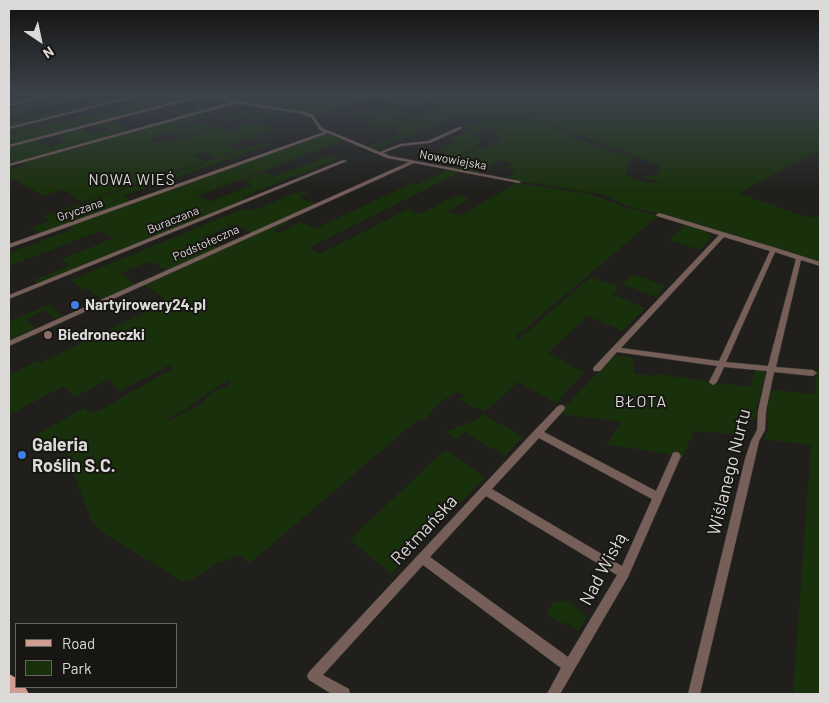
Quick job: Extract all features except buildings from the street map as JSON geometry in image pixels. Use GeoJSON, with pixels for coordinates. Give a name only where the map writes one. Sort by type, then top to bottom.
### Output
{"type":"FeatureCollection","features":[{"type":"Feature","properties":{"kind":"street"},"geometry":{"type":"LineString","coordinates":[[9,146],[83,127]]}},
{"type":"Feature","properties":{"kind":"street"},"geometry":{"type":"LineString","coordinates":[[9,165],[147,127]]}},
{"type":"Feature","properties":{"kind":"street","name":"Nowowiejska"},"geometry":{"type":"LineString","coordinates":[[318,127],[389,158],[518,182]]}},
{"type":"Feature","properties":{"kind":"street"},"geometry":{"type":"LineString","coordinates":[[380,153],[400,145],[429,142],[460,128]]}},
{"type":"Feature","properties":{"kind":"street","name":"Gryczana"},"geometry":{"type":"LineString","coordinates":[[9,246],[328,132]]}},
{"type":"Feature","properties":{"kind":"street","name":"Buraczana"},"geometry":{"type":"LineString","coordinates":[[9,297],[345,161]]}},
{"type":"Feature","properties":{"kind":"street","name":"Podstołeczna"},"geometry":{"type":"LineString","coordinates":[[9,344],[413,162]]}},
{"type":"Feature","properties":{"kind":"street"},"geometry":{"type":"LineString","coordinates":[[659,215],[820,264]]}},
{"type":"Feature","properties":{"kind":"street"},"geometry":{"type":"LineString","coordinates":[[597,369],[722,234]]}},
{"type":"Feature","properties":{"kind":"street"},"geometry":{"type":"LineString","coordinates":[[713,382],[774,249]]}},
{"type":"Feature","properties":{"kind":"street","name":"Wiślanego Nurtu"},"geometry":{"type":"LineString","coordinates":[[694,694],[750,459],[760,430],[762,410],[798,257]]}},
{"type":"Feature","properties":{"kind":"street"},"geometry":{"type":"LineString","coordinates":[[616,349],[720,364],[813,373]]}},
{"type":"Feature","properties":{"kind":"street","name":"Retmańska"},"geometry":{"type":"LineString","coordinates":[[344,694],[313,676],[561,408]]}},
{"type":"Feature","properties":{"kind":"street"},"geometry":{"type":"LineString","coordinates":[[537,433],[658,497]]}},
{"type":"Feature","properties":{"kind":"street","name":"Nad Wisłą"},"geometry":{"type":"LineString","coordinates":[[553,694],[624,573],[676,456]]}},
{"type":"Feature","properties":{"kind":"street"},"geometry":{"type":"LineString","coordinates":[[485,490],[624,573]]}},
{"type":"Feature","properties":{"kind":"street"},"geometry":{"type":"LineString","coordinates":[[422,558],[569,666]]}},
{"type":"Feature","properties":{"kind":"green space"},"geometry":{"type":"Polygon","coordinates":[[[21,127],[32,129],[41,127],[81,127],[24,142],[14,143],[9,141],[9,135],[23,131],[13,129],[21,127]]]}},
{"type":"Feature","properties":{"kind":"green space"},"geometry":{"type":"Polygon","coordinates":[[[103,127],[121,127],[130,131],[146,127],[175,127],[180,129],[188,127],[211,127],[181,136],[172,132],[150,139],[161,144],[217,127],[228,131],[241,127],[269,127],[275,129],[226,145],[239,150],[215,158],[203,152],[194,155],[206,161],[82,202],[63,189],[44,196],[14,179],[9,180],[9,170],[25,165],[20,162],[9,165],[9,147],[36,140],[48,147],[66,142],[54,135],[80,129],[93,135],[109,130],[103,127]]]}},
{"type":"Feature","properties":{"kind":"green space"},"geometry":{"type":"Polygon","coordinates":[[[393,127],[431,127],[375,149],[369,147],[402,134],[393,131],[398,128],[393,127]]]}},
{"type":"Feature","properties":{"kind":"green space"},"geometry":{"type":"Polygon","coordinates":[[[468,127],[556,127],[570,137],[633,158],[628,164],[626,175],[648,183],[659,181],[642,178],[658,174],[661,167],[577,134],[573,135],[560,127],[820,127],[820,155],[815,153],[738,193],[798,214],[816,218],[820,216],[820,263],[675,218],[627,206],[601,194],[520,181],[507,177],[516,172],[506,168],[513,164],[500,160],[477,173],[451,168],[457,165],[454,159],[479,148],[483,149],[492,145],[501,138],[493,132],[507,129],[483,129],[471,134],[473,137],[480,139],[478,146],[456,156],[450,157],[438,150],[456,142],[450,139],[471,130],[467,129],[468,127]]]}},
{"type":"Feature","properties":{"kind":"green space"},"geometry":{"type":"Polygon","coordinates":[[[326,134],[344,140],[198,196],[209,202],[252,185],[243,180],[265,172],[276,176],[328,156],[338,159],[242,197],[247,200],[38,285],[34,280],[69,266],[61,259],[114,238],[100,231],[9,266],[9,253],[73,229],[68,226],[326,134]]]}},
{"type":"Feature","properties":{"kind":"green space"},"geometry":{"type":"Polygon","coordinates":[[[263,143],[269,145],[123,196],[131,201],[40,234],[31,227],[50,221],[44,216],[263,143]]]}},
{"type":"Feature","properties":{"kind":"green space"},"geometry":{"type":"Polygon","coordinates":[[[448,170],[461,172],[309,248],[320,254],[408,209],[420,214],[457,195],[469,199],[446,211],[459,216],[517,183],[591,194],[624,207],[622,208],[624,209],[630,208],[658,216],[514,338],[518,340],[591,277],[619,287],[612,294],[645,308],[623,331],[588,316],[548,353],[584,372],[556,403],[518,382],[486,411],[477,407],[473,408],[460,400],[464,396],[463,394],[455,393],[439,403],[427,418],[415,422],[250,563],[240,555],[216,564],[191,580],[182,581],[100,531],[91,519],[65,451],[57,447],[39,452],[34,436],[84,408],[89,413],[99,411],[173,368],[169,365],[121,391],[107,380],[75,397],[64,386],[9,415],[9,375],[38,361],[40,363],[168,301],[144,285],[287,220],[290,222],[272,230],[279,233],[300,222],[315,229],[412,183],[417,184],[448,170]],[[228,381],[209,391],[189,407],[166,419],[167,421],[198,406],[211,393],[229,385],[230,382],[228,381]]]}},
{"type":"Feature","properties":{"kind":"green space"},"geometry":{"type":"Polygon","coordinates":[[[302,190],[310,192],[299,197],[316,205],[252,233],[235,224],[202,238],[218,248],[167,271],[151,261],[121,273],[136,285],[102,300],[87,288],[82,290],[71,280],[245,208],[253,211],[302,190]]]}},
{"type":"Feature","properties":{"kind":"green space"},"geometry":{"type":"Polygon","coordinates":[[[685,224],[701,229],[712,236],[700,250],[669,240],[685,224]]]}},
{"type":"Feature","properties":{"kind":"green space"},"geometry":{"type":"Polygon","coordinates":[[[633,274],[665,286],[656,297],[622,284],[633,274]]]}},
{"type":"Feature","properties":{"kind":"green space"},"geometry":{"type":"Polygon","coordinates":[[[49,304],[62,316],[55,319],[45,310],[31,316],[27,321],[35,328],[9,341],[9,322],[49,304]]]}},
{"type":"Feature","properties":{"kind":"green space"},"geometry":{"type":"Polygon","coordinates":[[[617,356],[632,357],[634,374],[655,376],[657,374],[750,387],[756,369],[761,370],[766,375],[756,408],[757,417],[742,422],[740,426],[743,435],[694,431],[682,459],[673,455],[607,444],[622,422],[561,414],[565,410],[563,409],[612,358],[617,356]]]}},
{"type":"Feature","properties":{"kind":"green space"},"geometry":{"type":"Polygon","coordinates":[[[820,369],[820,694],[793,694],[811,445],[763,439],[768,431],[767,410],[771,390],[815,394],[816,371],[820,369]]]}},
{"type":"Feature","properties":{"kind":"green space"},"geometry":{"type":"Polygon","coordinates":[[[483,414],[523,437],[505,456],[465,432],[456,440],[446,432],[476,420],[483,414]]]}},
{"type":"Feature","properties":{"kind":"green space"},"geometry":{"type":"Polygon","coordinates":[[[445,450],[485,477],[391,574],[350,539],[445,450]]]}},
{"type":"Feature","properties":{"kind":"green space"},"geometry":{"type":"Polygon","coordinates":[[[567,601],[587,616],[578,631],[565,622],[563,625],[547,614],[554,602],[567,601]]]}},
{"type":"Feature","properties":{"kind":"place","name":"Nartyirowery24.pl"},"geometry":{"type":"Point","coordinates":[75,305]}},
{"type":"Feature","properties":{"kind":"place","name":"Biedroneczki"},"geometry":{"type":"Point","coordinates":[48,335]}},
{"type":"Feature","properties":{"kind":"place","name":"Galeria Roślin S.C."},"geometry":{"type":"Point","coordinates":[22,455]}},
{"type":"Feature","properties":{"kind":"district","name":"NOWA WIEŚ"},"geometry":{"type":"Point","coordinates":[132,180]}},
{"type":"Feature","properties":{"kind":"district","name":"BŁOTA"},"geometry":{"type":"Point","coordinates":[641,402]}}]}
